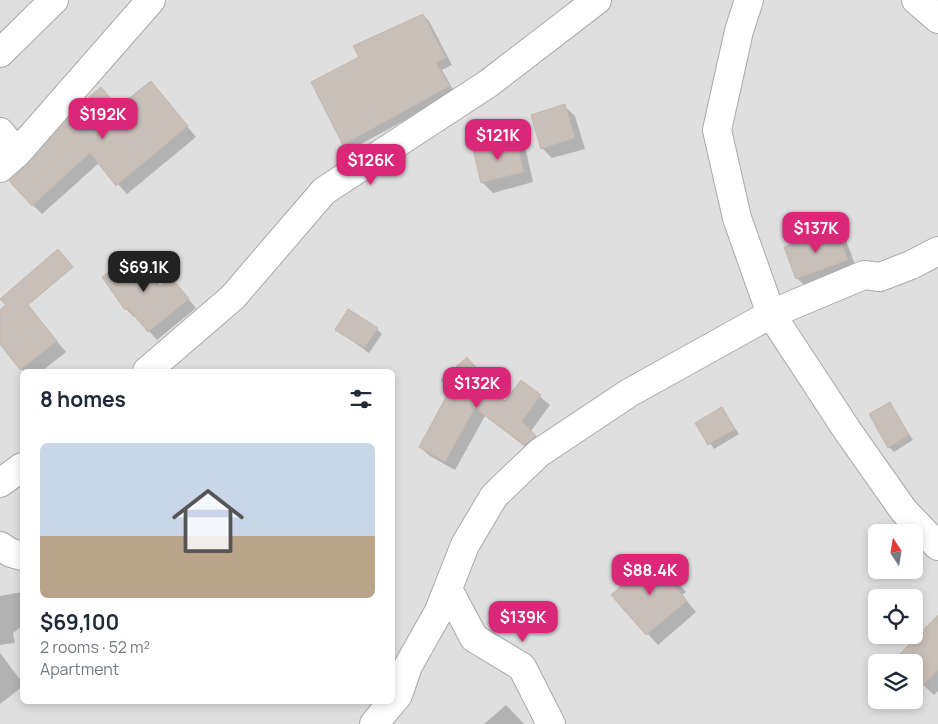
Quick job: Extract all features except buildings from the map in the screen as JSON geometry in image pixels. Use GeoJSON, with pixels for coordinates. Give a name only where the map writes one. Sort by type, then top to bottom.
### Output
{"type":"FeatureCollection","features":[{"type":"Feature","properties":{"kind":"street"},"geometry":{"type":"LineString","coordinates":[[0,53],[54,0]]}},
{"type":"Feature","properties":{"kind":"street"},"geometry":{"type":"LineString","coordinates":[[8,160],[150,0]]}},
{"type":"Feature","properties":{"kind":"street"},"geometry":{"type":"LineString","coordinates":[[149,369],[233,297],[324,191],[489,83],[597,0]]}},
{"type":"Feature","properties":{"kind":"street"},"geometry":{"type":"LineString","coordinates":[[749,0],[739,31],[717,130],[737,218],[771,314],[846,430],[904,511],[938,546]]}},
{"type":"Feature","properties":{"kind":"street"},"geometry":{"type":"LineString","coordinates":[[916,0],[938,19]]}},
{"type":"Feature","properties":{"kind":"street"},"geometry":{"type":"LineString","coordinates":[[0,132],[8,160]]}},
{"type":"Feature","properties":{"kind":"street"},"geometry":{"type":"LineString","coordinates":[[395,699],[408,666],[440,611],[465,545],[494,496],[540,453],[629,393],[771,314],[864,275],[880,277],[896,271],[938,251]]}},
{"type":"Feature","properties":{"kind":"street"},"geometry":{"type":"LineString","coordinates":[[0,483],[20,468]]}},
{"type":"Feature","properties":{"kind":"street"},"geometry":{"type":"LineString","coordinates":[[0,546],[10,553],[20,556]]}},
{"type":"Feature","properties":{"kind":"street"},"geometry":{"type":"LineString","coordinates":[[448,589],[474,638],[522,667],[551,724]]}},
{"type":"Feature","properties":{"kind":"street"},"geometry":{"type":"LineString","coordinates":[[395,647],[421,644]]}},
{"type":"Feature","properties":{"kind":"street"},"geometry":{"type":"LineString","coordinates":[[374,724],[391,704]]}},
{"type":"Feature","properties":{"kind":"shaded area"},"geometry":{"type":"Polygon","coordinates":[[[0,0],[938,0],[938,724],[0,724],[0,0]]]}}]}
